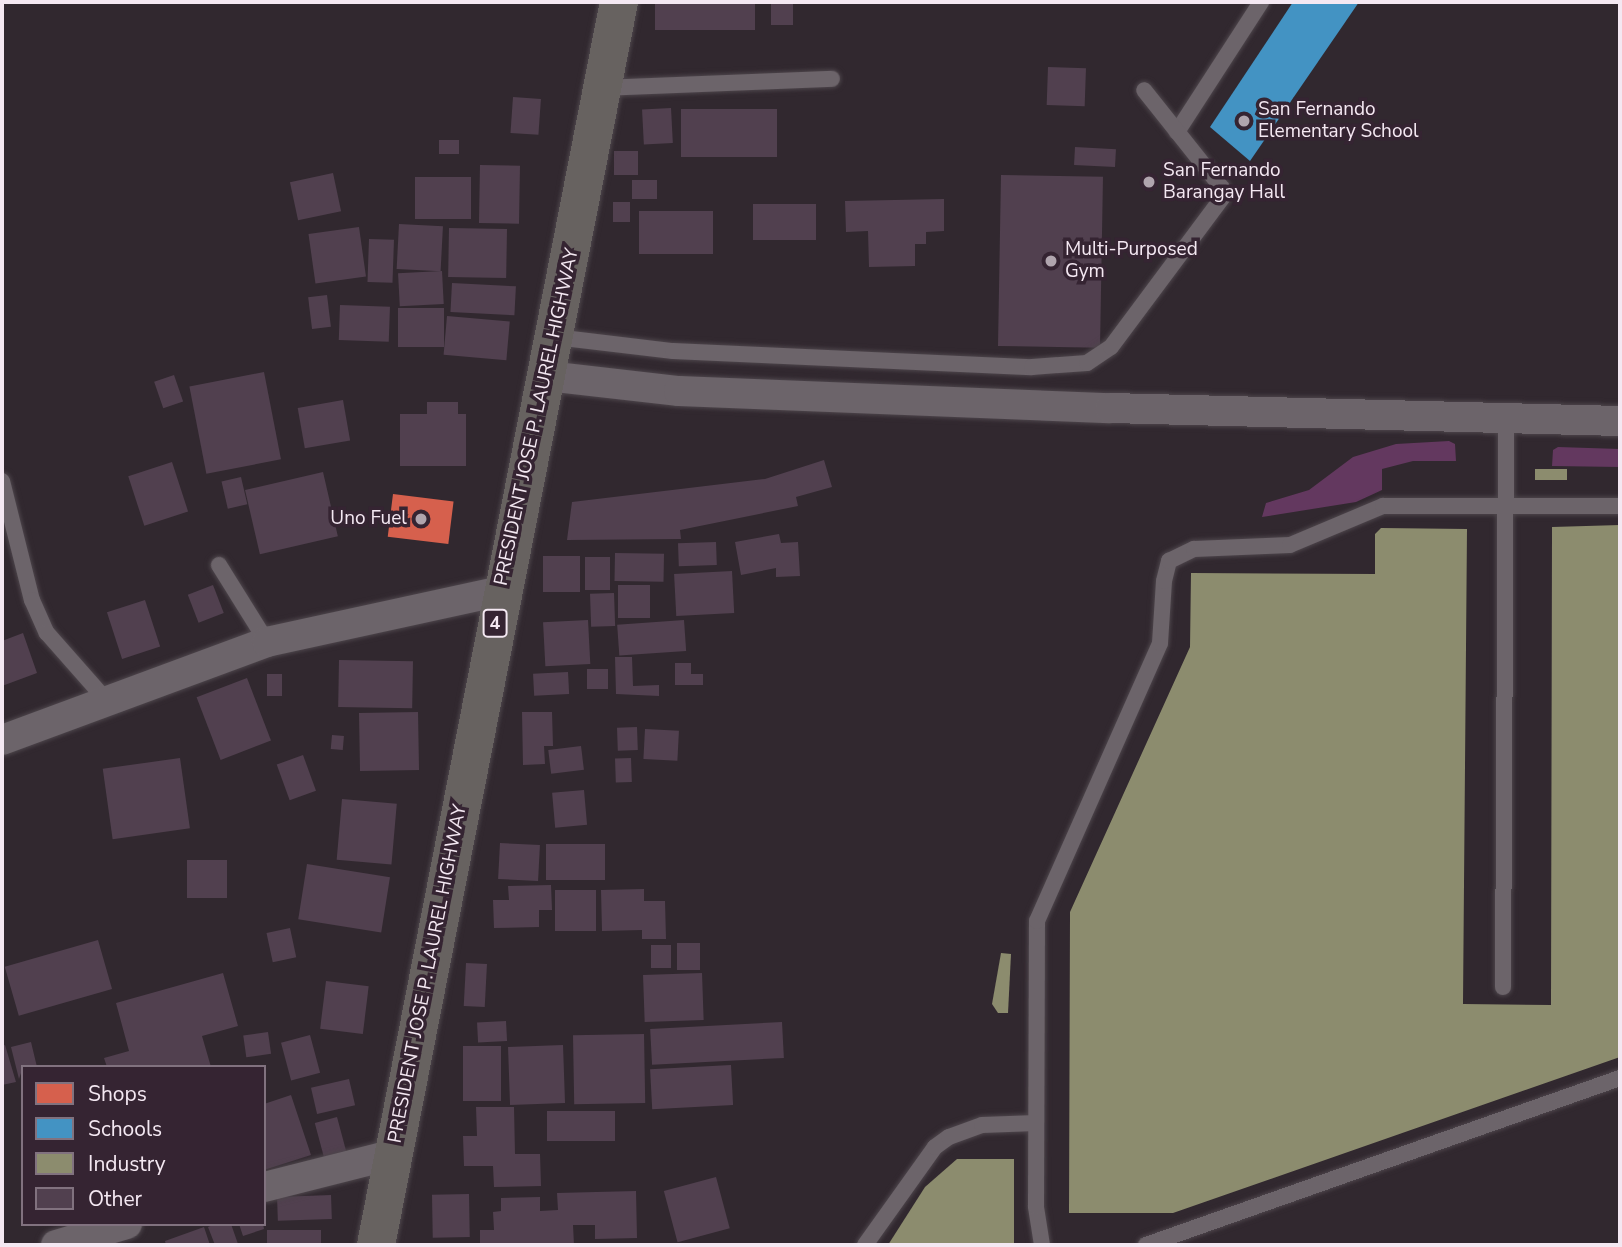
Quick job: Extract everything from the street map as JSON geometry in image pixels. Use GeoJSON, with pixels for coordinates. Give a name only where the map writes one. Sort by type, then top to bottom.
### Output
{"type":"FeatureCollection","features":[{"type":"Feature","properties":{"kind":"highway","name":"PRESIDENT JOSE P. LAUREL HIGHWAY"},"geometry":{"type":"LineString","coordinates":[[376,1245],[501,591],[555,337],[620,2]]}},
{"type":"Feature","properties":{"kind":"street"},"geometry":{"type":"LineString","coordinates":[[547,376],[679,391],[1110,408],[1620,421]]}},
{"type":"Feature","properties":{"kind":"street"},"geometry":{"type":"LineString","coordinates":[[2,740],[267,642],[501,591]]}},
{"type":"Feature","properties":{"kind":"street"},"geometry":{"type":"LineString","coordinates":[[266,1186],[394,1154]]}},
{"type":"Feature","properties":{"kind":"street"},"geometry":{"type":"LineString","coordinates":[[56,1245],[120,1226]]}},
{"type":"Feature","properties":{"kind":"lane"},"geometry":{"type":"LineString","coordinates":[[1177,132],[1261,2]]}},
{"type":"Feature","properties":{"kind":"lane"},"geometry":{"type":"LineString","coordinates":[[603,88],[832,79]]}},
{"type":"Feature","properties":{"kind":"lane"},"geometry":{"type":"LineString","coordinates":[[555,337],[687,352],[1032,367],[1087,363],[1111,347],[1222,198],[1222,188],[1144,90]]}},
{"type":"Feature","properties":{"kind":"lane"},"geometry":{"type":"LineString","coordinates":[[1503,987],[1506,416]]}},
{"type":"Feature","properties":{"kind":"lane"},"geometry":{"type":"LineString","coordinates":[[2,481],[28,587],[47,633],[107,701]]}},
{"type":"Feature","properties":{"kind":"lane"},"geometry":{"type":"LineString","coordinates":[[1042,1245],[1037,1218],[1037,921],[1160,643],[1164,581],[1170,561],[1194,549],[1290,545],[1383,506],[1620,506]]}},
{"type":"Feature","properties":{"kind":"lane"},"geometry":{"type":"LineString","coordinates":[[219,565],[267,642]]}},
{"type":"Feature","properties":{"kind":"lane"},"geometry":{"type":"LineString","coordinates":[[1146,1245],[1620,1078]]}},
{"type":"Feature","properties":{"kind":"lane"},"geometry":{"type":"LineString","coordinates":[[864,1245],[935,1147],[949,1137],[982,1125],[1036,1123]]}},
{"type":"Feature","properties":{"kind":"shaded area"},"geometry":{"type":"Polygon","coordinates":[[[1449,441],[1455,444],[1456,461],[1413,461],[1382,469],[1382,490],[1356,502],[1262,517],[1266,503],[1309,490],[1353,457],[1396,444],[1449,441]]]}},
{"type":"Feature","properties":{"kind":"shaded area"},"geometry":{"type":"Polygon","coordinates":[[[1558,447],[1620,449],[1620,467],[1552,466],[1553,450],[1558,447]]]}},
{"type":"Feature","properties":{"kind":"building: Shops","name":"Uno Fuel"},"geometry":{"type":"Polygon","coordinates":[[[393,494],[454,501],[448,544],[388,537],[393,494]]]}},
{"type":"Feature","properties":{"kind":"building: Schools"},"geometry":{"type":"Polygon","coordinates":[[[1293,2],[1359,2],[1250,161],[1210,127],[1293,2]]]}},
{"type":"Feature","properties":{"kind":"building: Industry"},"geometry":{"type":"Polygon","coordinates":[[[1535,469],[1567,469],[1567,480],[1535,480],[1535,469]]]}},
{"type":"Feature","properties":{"kind":"building: Industry"},"geometry":{"type":"Polygon","coordinates":[[[1620,525],[1620,1057],[1173,1213],[1069,1213],[1070,912],[1190,647],[1191,573],[1375,574],[1375,534],[1381,528],[1467,529],[1463,1004],[1551,1005],[1552,527],[1620,525]]]}},
{"type":"Feature","properties":{"kind":"building: Industry"},"geometry":{"type":"Polygon","coordinates":[[[1001,953],[1011,954],[1008,1013],[998,1013],[992,1004],[1001,953]]]}},
{"type":"Feature","properties":{"kind":"building: Industry"},"geometry":{"type":"Polygon","coordinates":[[[957,1159],[1014,1159],[1014,1245],[888,1245],[925,1187],[957,1159]]]}},
{"type":"Feature","properties":{"kind":"building: Other"},"geometry":{"type":"Polygon","coordinates":[[[655,2],[755,2],[755,30],[655,30],[655,2]]]}},
{"type":"Feature","properties":{"kind":"building: Other"},"geometry":{"type":"Polygon","coordinates":[[[771,4],[793,4],[793,25],[771,25],[771,4]]]}},
{"type":"Feature","properties":{"kind":"building: Other"},"geometry":{"type":"Polygon","coordinates":[[[1048,67],[1086,68],[1085,106],[1047,105],[1048,67]]]}},
{"type":"Feature","properties":{"kind":"building: Other"},"geometry":{"type":"Polygon","coordinates":[[[513,97],[541,99],[538,135],[510,133],[513,97]]]}},
{"type":"Feature","properties":{"kind":"building: Other"},"geometry":{"type":"Polygon","coordinates":[[[671,108],[673,143],[644,144],[642,110],[671,108]]]}},
{"type":"Feature","properties":{"kind":"building: Other"},"geometry":{"type":"Polygon","coordinates":[[[681,109],[777,109],[777,157],[681,157],[681,109]]]}},
{"type":"Feature","properties":{"kind":"building: Other"},"geometry":{"type":"Polygon","coordinates":[[[439,140],[459,140],[459,154],[439,154],[439,140]]]}},
{"type":"Feature","properties":{"kind":"building: Other"},"geometry":{"type":"Polygon","coordinates":[[[1075,147],[1116,149],[1115,167],[1074,165],[1075,147]]]}},
{"type":"Feature","properties":{"kind":"building: Other"},"geometry":{"type":"Polygon","coordinates":[[[614,151],[638,151],[638,175],[614,175],[614,151]]]}},
{"type":"Feature","properties":{"kind":"building: Other"},"geometry":{"type":"Polygon","coordinates":[[[480,165],[520,166],[519,224],[479,223],[480,165]]]}},
{"type":"Feature","properties":{"kind":"building: Other"},"geometry":{"type":"Polygon","coordinates":[[[333,173],[341,211],[298,220],[290,182],[333,173]]]}},
{"type":"Feature","properties":{"kind":"building: Other","name":"Multi-Purposed Gym"},"geometry":{"type":"Polygon","coordinates":[[[1001,175],[1103,177],[1100,348],[998,346],[1001,175]]]}},
{"type":"Feature","properties":{"kind":"building: Other"},"geometry":{"type":"Polygon","coordinates":[[[415,177],[471,177],[471,219],[415,219],[415,177]]]}},
{"type":"Feature","properties":{"kind":"building: Other"},"geometry":{"type":"Polygon","coordinates":[[[632,180],[657,180],[657,199],[632,199],[632,180]]]}},
{"type":"Feature","properties":{"kind":"building: Other"},"geometry":{"type":"Polygon","coordinates":[[[944,199],[944,231],[926,232],[926,244],[915,244],[915,266],[869,267],[868,231],[846,232],[845,201],[944,199]]]}},
{"type":"Feature","properties":{"kind":"building: Other"},"geometry":{"type":"Polygon","coordinates":[[[613,202],[630,202],[630,222],[613,222],[613,202]]]}},
{"type":"Feature","properties":{"kind":"building: Other"},"geometry":{"type":"Polygon","coordinates":[[[753,204],[816,204],[816,240],[753,240],[753,204]]]}},
{"type":"Feature","properties":{"kind":"building: Other"},"geometry":{"type":"Polygon","coordinates":[[[639,211],[713,211],[713,254],[639,254],[639,211]]]}},
{"type":"Feature","properties":{"kind":"building: Other"},"geometry":{"type":"Polygon","coordinates":[[[399,224],[443,226],[441,271],[397,269],[399,224]]]}},
{"type":"Feature","properties":{"kind":"building: Other"},"geometry":{"type":"Polygon","coordinates":[[[359,227],[366,277],[315,284],[308,234],[359,227]]]}},
{"type":"Feature","properties":{"kind":"building: Other"},"geometry":{"type":"Polygon","coordinates":[[[449,228],[507,229],[506,278],[448,277],[449,228]]]}},
{"type":"Feature","properties":{"kind":"building: Other"},"geometry":{"type":"Polygon","coordinates":[[[369,239],[394,240],[392,283],[367,282],[369,239]]]}},
{"type":"Feature","properties":{"kind":"building: Other"},"geometry":{"type":"Polygon","coordinates":[[[442,271],[444,304],[400,306],[398,273],[442,271]]]}},
{"type":"Feature","properties":{"kind":"building: Other"},"geometry":{"type":"Polygon","coordinates":[[[452,283],[516,286],[514,315],[450,312],[452,283]]]}},
{"type":"Feature","properties":{"kind":"building: Other"},"geometry":{"type":"Polygon","coordinates":[[[327,295],[331,327],[312,329],[308,297],[327,295]]]}},
{"type":"Feature","properties":{"kind":"building: Other"},"geometry":{"type":"Polygon","coordinates":[[[340,305],[390,307],[389,342],[339,340],[340,305]]]}},
{"type":"Feature","properties":{"kind":"building: Other"},"geometry":{"type":"Polygon","coordinates":[[[398,308],[444,308],[444,347],[398,347],[398,308]]]}},
{"type":"Feature","properties":{"kind":"building: Other"},"geometry":{"type":"Polygon","coordinates":[[[447,316],[510,321],[506,360],[444,355],[447,316]]]}},
{"type":"Feature","properties":{"kind":"building: Other"},"geometry":{"type":"Polygon","coordinates":[[[264,372],[281,459],[206,474],[189,387],[264,372]]]}},
{"type":"Feature","properties":{"kind":"building: Other"},"geometry":{"type":"Polygon","coordinates":[[[174,375],[183,401],[163,408],[154,382],[174,375]]]}},
{"type":"Feature","properties":{"kind":"building: Other"},"geometry":{"type":"Polygon","coordinates":[[[343,400],[350,440],[305,448],[298,408],[343,400]]]}},
{"type":"Feature","properties":{"kind":"building: Other"},"geometry":{"type":"Polygon","coordinates":[[[427,402],[458,402],[458,414],[466,414],[466,466],[400,466],[400,414],[427,414],[427,402]]]}},
{"type":"Feature","properties":{"kind":"building: Other"},"geometry":{"type":"Polygon","coordinates":[[[824,460],[832,487],[796,497],[798,506],[680,530],[681,539],[567,540],[572,502],[765,479],[824,460]]]}},
{"type":"Feature","properties":{"kind":"building: Other"},"geometry":{"type":"Polygon","coordinates":[[[172,462],[188,511],[144,526],[128,476],[172,462]]]}},
{"type":"Feature","properties":{"kind":"building: Other"},"geometry":{"type":"Polygon","coordinates":[[[323,472],[338,536],[260,554],[245,490],[323,472]]]}},
{"type":"Feature","properties":{"kind":"building: Other"},"geometry":{"type":"Polygon","coordinates":[[[241,477],[247,504],[228,509],[222,481],[241,477]]]}},
{"type":"Feature","properties":{"kind":"building: Other"},"geometry":{"type":"Polygon","coordinates":[[[779,534],[781,543],[798,542],[800,576],[776,577],[776,568],[741,575],[735,542],[779,534]]]}},
{"type":"Feature","properties":{"kind":"building: Other"},"geometry":{"type":"Polygon","coordinates":[[[716,542],[717,565],[679,566],[678,543],[716,542]]]}},
{"type":"Feature","properties":{"kind":"building: Other"},"geometry":{"type":"Polygon","coordinates":[[[615,553],[664,554],[664,582],[615,581],[615,553]]]}},
{"type":"Feature","properties":{"kind":"building: Other"},"geometry":{"type":"Polygon","coordinates":[[[543,556],[580,556],[580,592],[543,592],[543,556]]]}},
{"type":"Feature","properties":{"kind":"building: Other"},"geometry":{"type":"Polygon","coordinates":[[[585,557],[610,557],[610,590],[585,590],[585,557]]]}},
{"type":"Feature","properties":{"kind":"building: Other"},"geometry":{"type":"Polygon","coordinates":[[[732,571],[734,613],[676,616],[674,574],[732,571]]]}},
{"type":"Feature","properties":{"kind":"building: Other"},"geometry":{"type":"Polygon","coordinates":[[[213,585],[224,613],[199,623],[188,595],[213,585]]]}},
{"type":"Feature","properties":{"kind":"building: Other"},"geometry":{"type":"Polygon","coordinates":[[[618,585],[650,585],[650,618],[618,618],[618,585]]]}},
{"type":"Feature","properties":{"kind":"building: Other"},"geometry":{"type":"Polygon","coordinates":[[[614,593],[615,626],[591,627],[590,594],[614,593]]]}},
{"type":"Feature","properties":{"kind":"building: Other"},"geometry":{"type":"Polygon","coordinates":[[[145,600],[160,647],[122,659],[107,612],[145,600]]]}},
{"type":"Feature","properties":{"kind":"building: Other"},"geometry":{"type":"Polygon","coordinates":[[[588,620],[590,664],[545,666],[543,622],[588,620]]]}},
{"type":"Feature","properties":{"kind":"building: Other"},"geometry":{"type":"Polygon","coordinates":[[[684,620],[686,651],[619,656],[617,625],[684,620]]]}},
{"type":"Feature","properties":{"kind":"building: Other"},"geometry":{"type":"Polygon","coordinates":[[[23,633],[37,673],[2,686],[2,641],[23,633]]]}},
{"type":"Feature","properties":{"kind":"building: Other"},"geometry":{"type":"Polygon","coordinates":[[[615,657],[632,657],[633,686],[659,685],[659,696],[616,694],[615,657]]]}},
{"type":"Feature","properties":{"kind":"building: Other"},"geometry":{"type":"Polygon","coordinates":[[[339,660],[413,661],[412,708],[338,707],[339,660]]]}},
{"type":"Feature","properties":{"kind":"building: Other"},"geometry":{"type":"Polygon","coordinates":[[[675,663],[691,663],[691,674],[703,674],[703,685],[675,685],[675,663]]]}},
{"type":"Feature","properties":{"kind":"building: Other"},"geometry":{"type":"Polygon","coordinates":[[[587,669],[608,669],[608,689],[587,689],[587,669]]]}},
{"type":"Feature","properties":{"kind":"building: Other"},"geometry":{"type":"Polygon","coordinates":[[[568,672],[569,694],[534,696],[533,674],[568,672]]]}},
{"type":"Feature","properties":{"kind":"building: Other"},"geometry":{"type":"Polygon","coordinates":[[[267,674],[282,674],[282,696],[267,696],[267,674]]]}},
{"type":"Feature","properties":{"kind":"building: Other"},"geometry":{"type":"Polygon","coordinates":[[[247,678],[271,741],[221,760],[197,697],[247,678]]]}},
{"type":"Feature","properties":{"kind":"building: Other"},"geometry":{"type":"Polygon","coordinates":[[[418,712],[419,770],[360,771],[359,713],[418,712]]]}},
{"type":"Feature","properties":{"kind":"building: Other"},"geometry":{"type":"Polygon","coordinates":[[[522,712],[552,712],[553,746],[544,746],[545,764],[523,765],[522,712]]]}},
{"type":"Feature","properties":{"kind":"building: Other"},"geometry":{"type":"Polygon","coordinates":[[[637,727],[638,750],[618,751],[617,728],[637,727]]]}},
{"type":"Feature","properties":{"kind":"building: Other"},"geometry":{"type":"Polygon","coordinates":[[[645,729],[679,731],[677,761],[643,759],[645,729]]]}},
{"type":"Feature","properties":{"kind":"building: Other"},"geometry":{"type":"Polygon","coordinates":[[[332,735],[344,736],[343,750],[331,749],[332,735]]]}},
{"type":"Feature","properties":{"kind":"building: Other"},"geometry":{"type":"Polygon","coordinates":[[[581,746],[584,770],[551,774],[548,750],[581,746]]]}},
{"type":"Feature","properties":{"kind":"building: Other"},"geometry":{"type":"Polygon","coordinates":[[[303,755],[316,791],[290,800],[277,765],[303,755]]]}},
{"type":"Feature","properties":{"kind":"building: Other"},"geometry":{"type":"Polygon","coordinates":[[[180,758],[190,828],[113,839],[103,769],[180,758]]]}},
{"type":"Feature","properties":{"kind":"building: Other"},"geometry":{"type":"Polygon","coordinates":[[[631,758],[632,782],[616,783],[615,759],[631,758]]]}},
{"type":"Feature","properties":{"kind":"building: Other"},"geometry":{"type":"Polygon","coordinates":[[[584,790],[587,825],[555,828],[552,793],[584,790]]]}},
{"type":"Feature","properties":{"kind":"building: Other"},"geometry":{"type":"Polygon","coordinates":[[[342,799],[397,804],[391,865],[337,860],[342,799]]]}},
{"type":"Feature","properties":{"kind":"building: Other"},"geometry":{"type":"Polygon","coordinates":[[[500,843],[540,845],[538,881],[498,879],[500,843]]]}},
{"type":"Feature","properties":{"kind":"building: Other"},"geometry":{"type":"Polygon","coordinates":[[[546,844],[605,844],[605,880],[546,880],[546,844]]]}},
{"type":"Feature","properties":{"kind":"building: Other"},"geometry":{"type":"Polygon","coordinates":[[[187,860],[227,860],[227,898],[187,898],[187,860]]]}},
{"type":"Feature","properties":{"kind":"building: Other"},"geometry":{"type":"Polygon","coordinates":[[[307,864],[390,877],[381,932],[298,919],[307,864]]]}},
{"type":"Feature","properties":{"kind":"building: Other"},"geometry":{"type":"Polygon","coordinates":[[[551,885],[552,910],[539,910],[539,927],[494,928],[493,900],[509,900],[508,886],[551,885]]]}},
{"type":"Feature","properties":{"kind":"building: Other"},"geometry":{"type":"Polygon","coordinates":[[[644,889],[644,901],[665,901],[666,939],[642,939],[642,930],[602,931],[601,890],[644,889]]]}},
{"type":"Feature","properties":{"kind":"building: Other"},"geometry":{"type":"Polygon","coordinates":[[[555,890],[596,890],[596,931],[555,931],[555,890]]]}},
{"type":"Feature","properties":{"kind":"building: Other"},"geometry":{"type":"Polygon","coordinates":[[[290,928],[296,957],[273,962],[267,933],[290,928]]]}},
{"type":"Feature","properties":{"kind":"building: Other"},"geometry":{"type":"Polygon","coordinates":[[[98,940],[112,989],[19,1016],[5,967],[98,940]]]}},
{"type":"Feature","properties":{"kind":"building: Other"},"geometry":{"type":"Polygon","coordinates":[[[677,943],[700,943],[700,970],[677,970],[677,943]]]}},
{"type":"Feature","properties":{"kind":"building: Other"},"geometry":{"type":"Polygon","coordinates":[[[651,945],[671,945],[671,968],[651,968],[651,945]]]}},
{"type":"Feature","properties":{"kind":"building: Other"},"geometry":{"type":"Polygon","coordinates":[[[466,963],[487,964],[485,1007],[464,1006],[466,963]]]}},
{"type":"Feature","properties":{"kind":"building: Other"},"geometry":{"type":"Polygon","coordinates":[[[223,973],[238,1026],[202,1036],[210,1065],[106,1065],[104,1058],[129,1051],[116,1003],[223,973]]]}},
{"type":"Feature","properties":{"kind":"building: Other"},"geometry":{"type":"Polygon","coordinates":[[[702,973],[704,1020],[645,1022],[643,975],[702,973]]]}},
{"type":"Feature","properties":{"kind":"building: Other"},"geometry":{"type":"Polygon","coordinates":[[[326,981],[369,986],[363,1034],[320,1029],[326,981]]]}},
{"type":"Feature","properties":{"kind":"building: Other"},"geometry":{"type":"Polygon","coordinates":[[[506,1021],[507,1041],[478,1042],[477,1023],[506,1021]]]}},
{"type":"Feature","properties":{"kind":"building: Other"},"geometry":{"type":"Polygon","coordinates":[[[782,1022],[784,1058],[652,1065],[650,1029],[782,1022]]]}},
{"type":"Feature","properties":{"kind":"building: Other"},"geometry":{"type":"Polygon","coordinates":[[[268,1032],[271,1054],[246,1057],[243,1035],[268,1032]]]}},
{"type":"Feature","properties":{"kind":"building: Other"},"geometry":{"type":"Polygon","coordinates":[[[644,1034],[645,1103],[574,1104],[573,1035],[644,1034]]]}},
{"type":"Feature","properties":{"kind":"building: Other"},"geometry":{"type":"Polygon","coordinates":[[[310,1035],[320,1073],[291,1080],[281,1043],[310,1035]]]}},
{"type":"Feature","properties":{"kind":"building: Other"},"geometry":{"type":"Polygon","coordinates":[[[31,1042],[37,1065],[21,1065],[19,1079],[11,1047],[31,1042]]]}},
{"type":"Feature","properties":{"kind":"building: Other"},"geometry":{"type":"Polygon","coordinates":[[[5,1045],[16,1082],[2,1085],[2,1046],[5,1045]]]}},
{"type":"Feature","properties":{"kind":"building: Other"},"geometry":{"type":"Polygon","coordinates":[[[563,1045],[565,1103],[510,1105],[508,1047],[563,1045]]]}},
{"type":"Feature","properties":{"kind":"building: Other"},"geometry":{"type":"Polygon","coordinates":[[[463,1046],[501,1046],[501,1101],[463,1101],[463,1046]]]}},
{"type":"Feature","properties":{"kind":"building: Other"},"geometry":{"type":"Polygon","coordinates":[[[731,1065],[733,1105],[652,1109],[650,1069],[731,1065]]]}},
{"type":"Feature","properties":{"kind":"building: Other"},"geometry":{"type":"Polygon","coordinates":[[[349,1079],[355,1105],[317,1114],[311,1088],[349,1079]]]}},
{"type":"Feature","properties":{"kind":"building: Other"},"geometry":{"type":"Polygon","coordinates":[[[291,1095],[311,1155],[266,1169],[266,1103],[291,1095]]]}},
{"type":"Feature","properties":{"kind":"building: Other"},"geometry":{"type":"Polygon","coordinates":[[[476,1107],[514,1107],[515,1154],[540,1154],[541,1186],[494,1187],[493,1166],[464,1166],[463,1136],[477,1136],[476,1107]]]}},
{"type":"Feature","properties":{"kind":"building: Other"},"geometry":{"type":"Polygon","coordinates":[[[547,1111],[615,1111],[615,1141],[547,1141],[547,1111]]]}},
{"type":"Feature","properties":{"kind":"building: Other"},"geometry":{"type":"Polygon","coordinates":[[[337,1117],[346,1151],[324,1157],[315,1123],[337,1117]]]}},
{"type":"Feature","properties":{"kind":"building: Other"},"geometry":{"type":"Polygon","coordinates":[[[716,1177],[730,1228],[678,1242],[664,1191],[716,1177]]]}},
{"type":"Feature","properties":{"kind":"building: Other"},"geometry":{"type":"Polygon","coordinates":[[[636,1191],[637,1238],[595,1239],[595,1225],[573,1225],[574,1245],[480,1245],[480,1230],[494,1230],[493,1212],[501,1211],[501,1198],[540,1197],[540,1211],[558,1210],[557,1193],[636,1191]]]}},
{"type":"Feature","properties":{"kind":"building: Other"},"geometry":{"type":"Polygon","coordinates":[[[469,1194],[470,1237],[433,1238],[432,1195],[469,1194]]]}},
{"type":"Feature","properties":{"kind":"building: Other"},"geometry":{"type":"Polygon","coordinates":[[[331,1195],[332,1219],[278,1221],[277,1197],[331,1195]]]}},
{"type":"Feature","properties":{"kind":"building: Other"},"geometry":{"type":"Polygon","coordinates":[[[232,1226],[238,1244],[215,1245],[208,1227],[232,1226]]]}},
{"type":"Feature","properties":{"kind":"building: Other"},"geometry":{"type":"Polygon","coordinates":[[[240,1226],[263,1226],[264,1229],[243,1236],[240,1226]]]}},
{"type":"Feature","properties":{"kind":"building: Other"},"geometry":{"type":"Polygon","coordinates":[[[204,1227],[210,1245],[166,1245],[165,1241],[204,1227]]]}},
{"type":"Feature","properties":{"kind":"building: Other"},"geometry":{"type":"Polygon","coordinates":[[[267,1230],[321,1230],[321,1245],[267,1245],[267,1230]]]}},
{"type":"Feature","properties":{"kind":"place","name":"San Fernando Elementary School"},"geometry":{"type":"Point","coordinates":[1244,121]}},
{"type":"Feature","properties":{"kind":"place","name":"San Fernando Barangay Hall"},"geometry":{"type":"Point","coordinates":[1149,182]}},
{"type":"Feature","properties":{"kind":"place","name":"Multi-Purposed Gym"},"geometry":{"type":"Point","coordinates":[1051,261]}},
{"type":"Feature","properties":{"kind":"place","name":"Uno Fuel"},"geometry":{"type":"Point","coordinates":[421,519]}}]}
